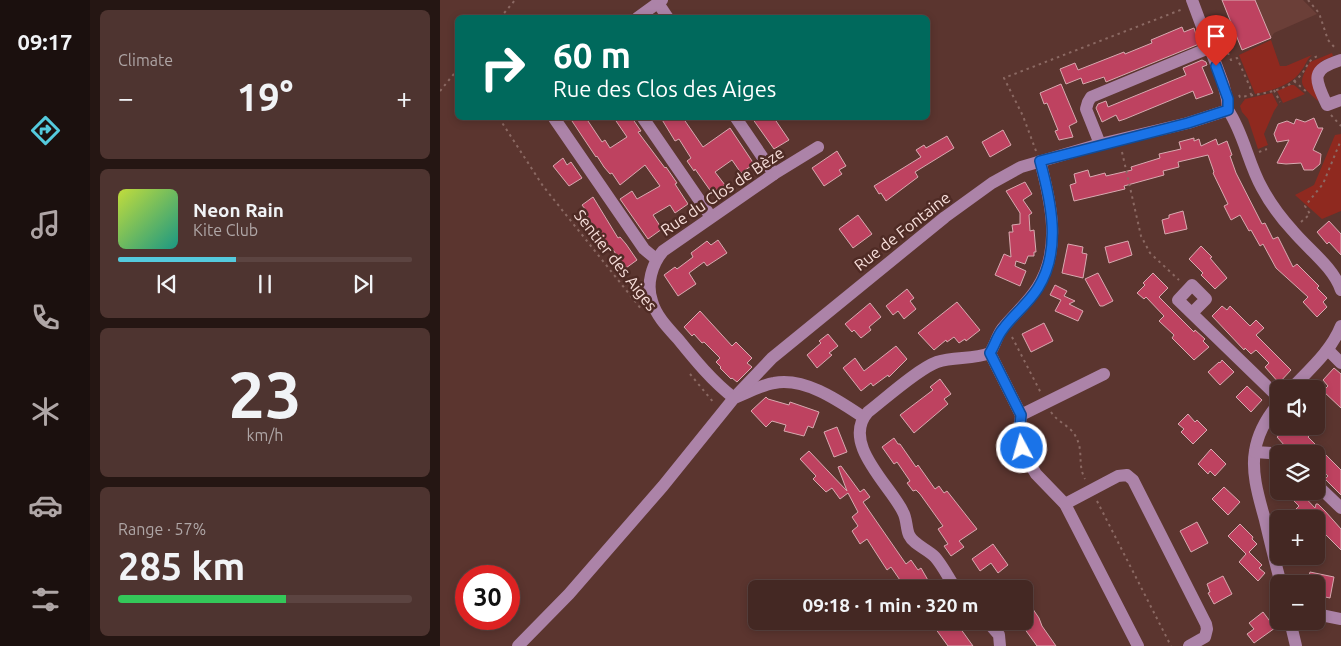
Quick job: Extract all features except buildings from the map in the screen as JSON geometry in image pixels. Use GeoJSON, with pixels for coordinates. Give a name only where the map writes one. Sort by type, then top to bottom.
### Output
{"type":"FeatureCollection","features":[{"type":"Feature","properties":{"kind":"street"},"geometry":{"type":"LineString","coordinates":[[641,15],[660,1],[667,15]]}},
{"type":"Feature","properties":{"kind":"street"},"geometry":{"type":"LineString","coordinates":[[1193,2],[1228,99],[1228,110],[1239,131],[1261,187],[1293,231],[1338,275],[1341,290]]}},
{"type":"Feature","properties":{"kind":"street"},"geometry":{"type":"LineString","coordinates":[[1100,144],[1086,109],[1092,97],[1209,48]]}},
{"type":"Feature","properties":{"kind":"street"},"geometry":{"type":"LineString","coordinates":[[1338,54],[1320,70],[1317,83],[1327,105],[1341,100]]}},
{"type":"Feature","properties":{"kind":"street","name":"Rue de Fontaine"},"geometry":{"type":"LineString","coordinates":[[518,646],[569,594],[634,520],[722,411],[782,349],[945,217],[992,183],[1021,167],[1100,144],[1188,123],[1228,110]]}},
{"type":"Feature","properties":{"kind":"street"},"geometry":{"type":"LineString","coordinates":[[555,120],[644,249],[656,259]]}},
{"type":"Feature","properties":{"kind":"street"},"geometry":{"type":"LineString","coordinates":[[644,120],[712,217]]}},
{"type":"Feature","properties":{"kind":"street"},"geometry":{"type":"LineString","coordinates":[[737,120],[774,174]]}},
{"type":"Feature","properties":{"kind":"street","name":"Rue du Clos de Bèze"},"geometry":{"type":"LineString","coordinates":[[734,398],[699,365],[656,311],[650,293],[651,273],[656,259],[663,251],[818,146]]}},
{"type":"Feature","properties":{"kind":"street"},"geometry":{"type":"LineString","coordinates":[[950,580],[936,558],[915,543],[909,535],[904,513],[868,460],[861,440],[863,417],[924,369],[936,362],[980,357],[990,353],[1003,329],[1039,286],[1049,262],[1052,248],[1052,224],[1047,187],[1040,161]]}},
{"type":"Feature","properties":{"kind":"street"},"geometry":{"type":"LineString","coordinates":[[1192,313],[1206,299],[1192,285],[1178,300],[1270,389]]}},
{"type":"Feature","properties":{"kind":"street"},"geometry":{"type":"LineString","coordinates":[[1300,380],[1334,343],[1341,326]]}},
{"type":"Feature","properties":{"kind":"street"},"geometry":{"type":"LineString","coordinates":[[1328,350],[1341,363]]}},
{"type":"Feature","properties":{"kind":"street"},"geometry":{"type":"LineString","coordinates":[[990,353],[1021,415],[1019,435],[1028,461],[1036,474],[1066,504],[1138,646]]}},
{"type":"Feature","properties":{"kind":"street"},"geometry":{"type":"LineString","coordinates":[[1021,415],[1104,374]]}},
{"type":"Feature","properties":{"kind":"street"},"geometry":{"type":"LineString","coordinates":[[734,398],[772,383],[785,381],[815,390],[833,398],[863,417]]}},
{"type":"Feature","properties":{"kind":"street"},"geometry":{"type":"LineString","coordinates":[[1270,414],[1261,429],[1255,452],[1255,475],[1279,575]]}},
{"type":"Feature","properties":{"kind":"street"},"geometry":{"type":"LineString","coordinates":[[1255,452],[1270,453]]}},
{"type":"Feature","properties":{"kind":"street"},"geometry":{"type":"LineString","coordinates":[[1066,504],[1118,476],[1126,475],[1133,480],[1206,624],[1207,633],[1205,636],[1189,646]]}},
{"type":"Feature","properties":{"kind":"street"},"geometry":{"type":"LineString","coordinates":[[1325,493],[1341,508]]}},
{"type":"Feature","properties":{"kind":"street"},"geometry":{"type":"LineString","coordinates":[[1325,616],[1341,619]]}},
{"type":"Feature","properties":{"kind":"street"},"geometry":{"type":"LineString","coordinates":[[995,630],[999,635],[1000,646]]}},
{"type":"Feature","properties":{"kind":"street"},"geometry":{"type":"LineString","coordinates":[[1292,630],[1296,646]]}},
{"type":"Feature","properties":{"kind":"path"},"geometry":{"type":"LineString","coordinates":[[502,15],[515,0]]}},
{"type":"Feature","properties":{"kind":"path"},"geometry":{"type":"LineString","coordinates":[[1308,0],[1319,13],[1328,40],[1338,54]]}},
{"type":"Feature","properties":{"kind":"path"},"geometry":{"type":"LineString","coordinates":[[1040,161],[1023,116],[1004,78],[1193,2]]}},
{"type":"Feature","properties":{"kind":"path"},"geometry":{"type":"LineString","coordinates":[[1212,15],[1231,60],[1237,58],[1250,87],[1251,96]]}},
{"type":"Feature","properties":{"kind":"path"},"geometry":{"type":"LineString","coordinates":[[1329,52],[1341,54]]}},
{"type":"Feature","properties":{"kind":"path"},"geometry":{"type":"LineString","coordinates":[[1238,92],[1240,97],[1251,96],[1274,90],[1296,80],[1308,62],[1321,54]]}},
{"type":"Feature","properties":{"kind":"path"},"geometry":{"type":"LineString","coordinates":[[440,91],[455,73]]}},
{"type":"Feature","properties":{"kind":"path"},"geometry":{"type":"LineString","coordinates":[[1274,90],[1280,102]]}},
{"type":"Feature","properties":{"kind":"path","name":"Sentier des Aiges"},"geometry":{"type":"LineString","coordinates":[[500,120],[543,186],[646,316]]}},
{"type":"Feature","properties":{"kind":"path"},"geometry":{"type":"LineString","coordinates":[[1119,140],[1141,236],[1150,252],[1189,288]]}},
{"type":"Feature","properties":{"kind":"path"},"geometry":{"type":"LineString","coordinates":[[1293,231],[1310,214],[1305,206],[1323,184],[1341,140]]}},
{"type":"Feature","properties":{"kind":"path"},"geometry":{"type":"LineString","coordinates":[[1257,152],[1267,149]]}},
{"type":"Feature","properties":{"kind":"path"},"geometry":{"type":"LineString","coordinates":[[688,371],[722,411]]}},
{"type":"Feature","properties":{"kind":"shaded area"},"geometry":{"type":"Polygon","coordinates":[[[1223,0],[1303,0],[1317,14],[1274,33],[1271,38],[1242,50],[1223,0]]]}},
{"type":"Feature","properties":{"kind":"shaded area"},"geometry":{"type":"Polygon","coordinates":[[[1271,40],[1280,66],[1286,66],[1312,55],[1297,76],[1287,84],[1255,94],[1239,55],[1271,40]]]}},
{"type":"Feature","properties":{"kind":"shaded area"},"geometry":{"type":"Polygon","coordinates":[[[1332,53],[1333,56],[1322,61],[1315,69],[1318,101],[1302,84],[1303,75],[1310,62],[1332,53]]]}},
{"type":"Feature","properties":{"kind":"shaded area"},"geometry":{"type":"Polygon","coordinates":[[[1294,85],[1305,94],[1283,103],[1277,91],[1294,85]]]}},
{"type":"Feature","properties":{"kind":"shaded area"},"geometry":{"type":"Polygon","coordinates":[[[1272,93],[1278,105],[1264,134],[1268,145],[1258,149],[1248,119],[1240,106],[1245,99],[1272,93]]]}},
{"type":"Feature","properties":{"kind":"shaded area"},"geometry":{"type":"Polygon","coordinates":[[[1341,134],[1341,211],[1322,219],[1295,195],[1314,185],[1335,135],[1341,134]]]}},
{"type":"Feature","properties":{"kind":"route"},"geometry":{"type":"LineString","coordinates":[[1022,448],[1019,435],[1021,415],[990,353],[1003,329],[1039,286],[1049,262],[1052,248],[1052,224],[1047,187],[1040,161],[1100,144],[1188,123],[1228,110],[1228,99],[1216,66]]}}]}
